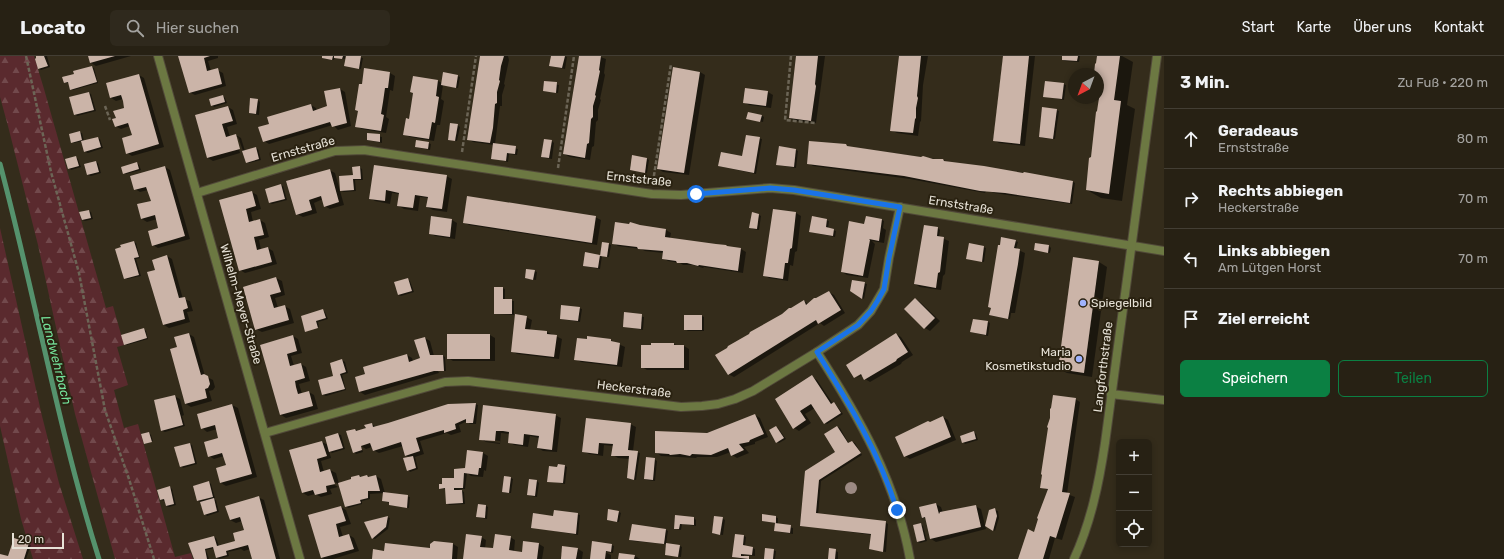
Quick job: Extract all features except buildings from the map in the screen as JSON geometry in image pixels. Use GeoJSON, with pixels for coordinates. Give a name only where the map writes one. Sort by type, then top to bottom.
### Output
{"type":"FeatureCollection","features":[{"type":"Feature","properties":{"kind":"street","name":"Wilhelm-Meyer-Straße"},"geometry":{"type":"LineString","coordinates":[[158,56],[300,559]]}},
{"type":"Feature","properties":{"kind":"street","name":"Langforthstraße"},"geometry":{"type":"LineString","coordinates":[[1074,559],[1088,523],[1098,484],[1157,56]]}},
{"type":"Feature","properties":{"kind":"street","name":"Ernststraße"},"geometry":{"type":"LineString","coordinates":[[197,193],[335,151],[349,149],[364,150],[652,194],[681,195],[770,188],[794,190],[1164,251]]}},
{"type":"Feature","properties":{"kind":"street","name":"Heckerstraße"},"geometry":{"type":"LineString","coordinates":[[265,433],[456,380],[681,407],[702,406],[724,402],[753,391],[817,352],[858,325],[871,311],[884,289],[900,207]]}},
{"type":"Feature","properties":{"kind":"street"},"geometry":{"type":"LineString","coordinates":[[817,352],[863,427],[878,458],[895,503],[910,559]]}},
{"type":"Feature","properties":{"kind":"street"},"geometry":{"type":"LineString","coordinates":[[1111,394],[1164,400]]}},
{"type":"Feature","properties":{"kind":"path"},"geometry":{"type":"LineString","coordinates":[[26,56],[51,172],[79,273],[105,410],[154,559]]}},
{"type":"Feature","properties":{"kind":"path"},"geometry":{"type":"LineString","coordinates":[[460,165],[476,56]]}},
{"type":"Feature","properties":{"kind":"path"},"geometry":{"type":"LineString","coordinates":[[556,180],[574,56]]}},
{"type":"Feature","properties":{"kind":"path"},"geometry":{"type":"LineString","coordinates":[[791,56],[785,120],[815,123]]}},
{"type":"Feature","properties":{"kind":"path"},"geometry":{"type":"LineString","coordinates":[[652,194],[671,64]]}},
{"type":"Feature","properties":{"kind":"path"},"geometry":{"type":"LineString","coordinates":[[105,106],[110,120]]}},
{"type":"Feature","properties":{"kind":"green space"},"geometry":{"type":"Polygon","coordinates":[[[0,56],[34,56],[106,308],[113,306],[124,345],[117,347],[128,385],[114,390],[124,428],[138,424],[175,557],[191,553],[193,559],[115,559],[75,414],[38,245],[0,97],[0,56]]]}},
{"type":"Feature","properties":{"kind":"green space"},"geometry":{"type":"Polygon","coordinates":[[[0,228],[42,416],[59,483],[83,559],[33,559],[21,519],[0,426],[0,228]]]}},
{"type":"Feature","properties":{"kind":"waterway","name":"Landwehrbach"},"geometry":{"type":"LineString","coordinates":[[0,164],[13,213],[71,461],[99,559]]}},
{"type":"Feature","properties":{"kind":"place","name":"Spiegelbild"},"geometry":{"type":"Point","coordinates":[1083,303]}},
{"type":"Feature","properties":{"kind":"place","name":"Maria Kosmetikstudio"},"geometry":{"type":"Point","coordinates":[1079,359]}},
{"type":"Feature","properties":{"kind":"route"},"geometry":{"type":"LineString","coordinates":[[696,194],[770,188],[794,190],[900,207],[884,289],[878,300],[871,311],[858,325],[817,352],[863,427],[878,458],[897,510]]}}]}
